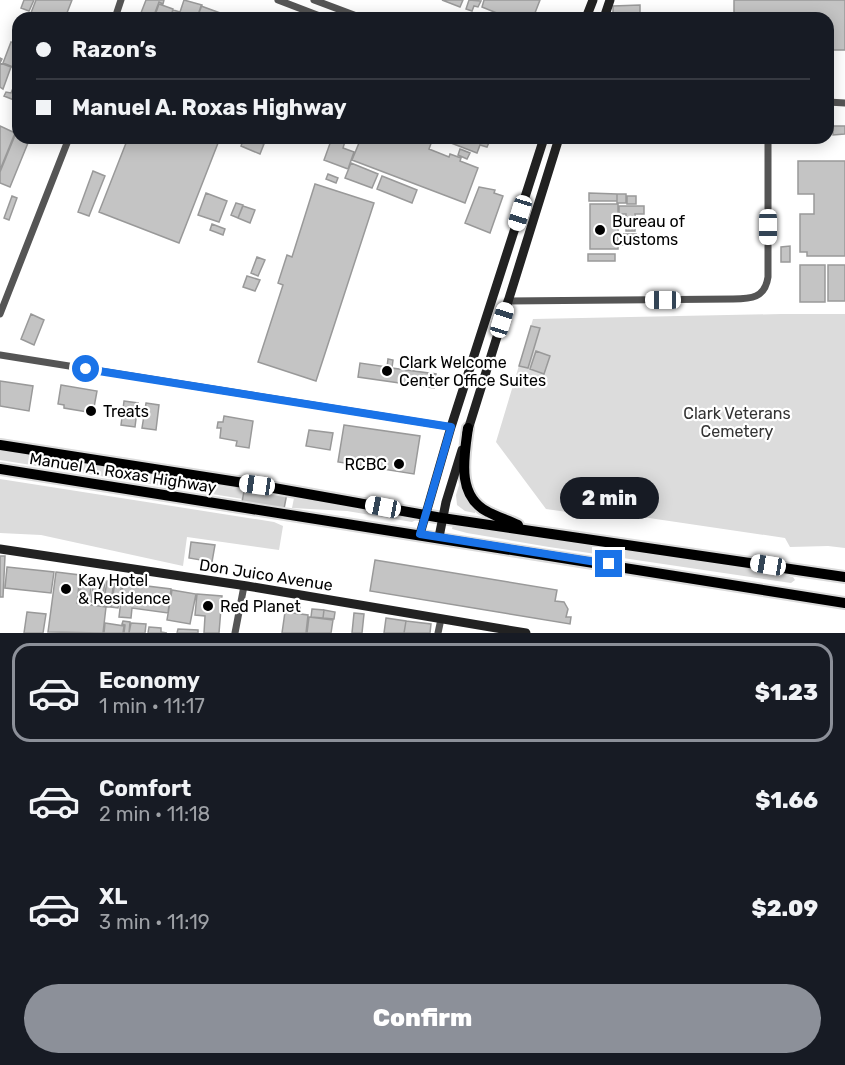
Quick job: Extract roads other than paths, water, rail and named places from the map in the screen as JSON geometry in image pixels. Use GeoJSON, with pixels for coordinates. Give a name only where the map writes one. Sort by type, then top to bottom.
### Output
{"type":"FeatureCollection","features":[{"type":"Feature","properties":{"kind":"main road"},"geometry":{"type":"LineString","coordinates":[[420,534],[451,427],[542,144]]}},
{"type":"Feature","properties":{"kind":"main road"},"geometry":{"type":"LineString","coordinates":[[439,537],[442,518],[468,428],[557,144]]}},
{"type":"Feature","properties":{"kind":"main road"},"geometry":{"type":"LineString","coordinates":[[468,428],[463,468],[466,486],[471,496],[478,506],[487,512],[532,531]]}},
{"type":"Feature","properties":{"kind":"main road","name":"Manuel A. Roxas Highway"},"geometry":{"type":"LineString","coordinates":[[0,445],[268,487],[442,518],[845,578]]}},
{"type":"Feature","properties":{"kind":"main road","name":"Manuel A. Roxas Highway"},"geometry":{"type":"LineString","coordinates":[[0,469],[845,603]]}},
{"type":"Feature","properties":{"kind":"main road","name":"Don Juico Avenue"},"geometry":{"type":"LineString","coordinates":[[0,549],[244,585],[526,633]]}},
{"type":"Feature","properties":{"kind":"street"},"geometry":{"type":"LineString","coordinates":[[278,0],[309,12]]}},
{"type":"Feature","properties":{"kind":"street"},"geometry":{"type":"LineString","coordinates":[[314,0],[346,12]]}},
{"type":"Feature","properties":{"kind":"street"},"geometry":{"type":"LineString","coordinates":[[0,314],[67,144]]}},
{"type":"Feature","properties":{"kind":"street"},"geometry":{"type":"LineString","coordinates":[[507,300],[748,299],[761,294],[768,277],[768,144]]}},
{"type":"Feature","properties":{"kind":"street"},"geometry":{"type":"LineString","coordinates":[[0,355],[451,427]]}},
{"type":"Feature","properties":{"kind":"street"},"geometry":{"type":"LineString","coordinates":[[235,633],[244,585]]}},
{"type":"Feature","properties":{"kind":"street"},"geometry":{"type":"LineString","coordinates":[[438,633],[441,619]]}},
{"type":"Feature","properties":{"kind":"place","name":"Bureau of Customs"},"geometry":{"type":"Point","coordinates":[600,230]}},
{"type":"Feature","properties":{"kind":"place","name":"Clark Welcome Center Office Suites"},"geometry":{"type":"Point","coordinates":[387,371]}},
{"type":"Feature","properties":{"kind":"place","name":"Treats"},"geometry":{"type":"Point","coordinates":[91,411]}},
{"type":"Feature","properties":{"kind":"place","name":"RCBC"},"geometry":{"type":"Point","coordinates":[399,464]}},
{"type":"Feature","properties":{"kind":"place","name":"Kay Hotel & Residence"},"geometry":{"type":"Point","coordinates":[66,589]}},
{"type":"Feature","properties":{"kind":"place","name":"Red Planet"},"geometry":{"type":"Point","coordinates":[208,606]}},
{"type":"Feature","properties":{"kind":"park label","name":"Clark Veterans Cemetery"},"geometry":{"type":"Point","coordinates":[737,422]}}]}
